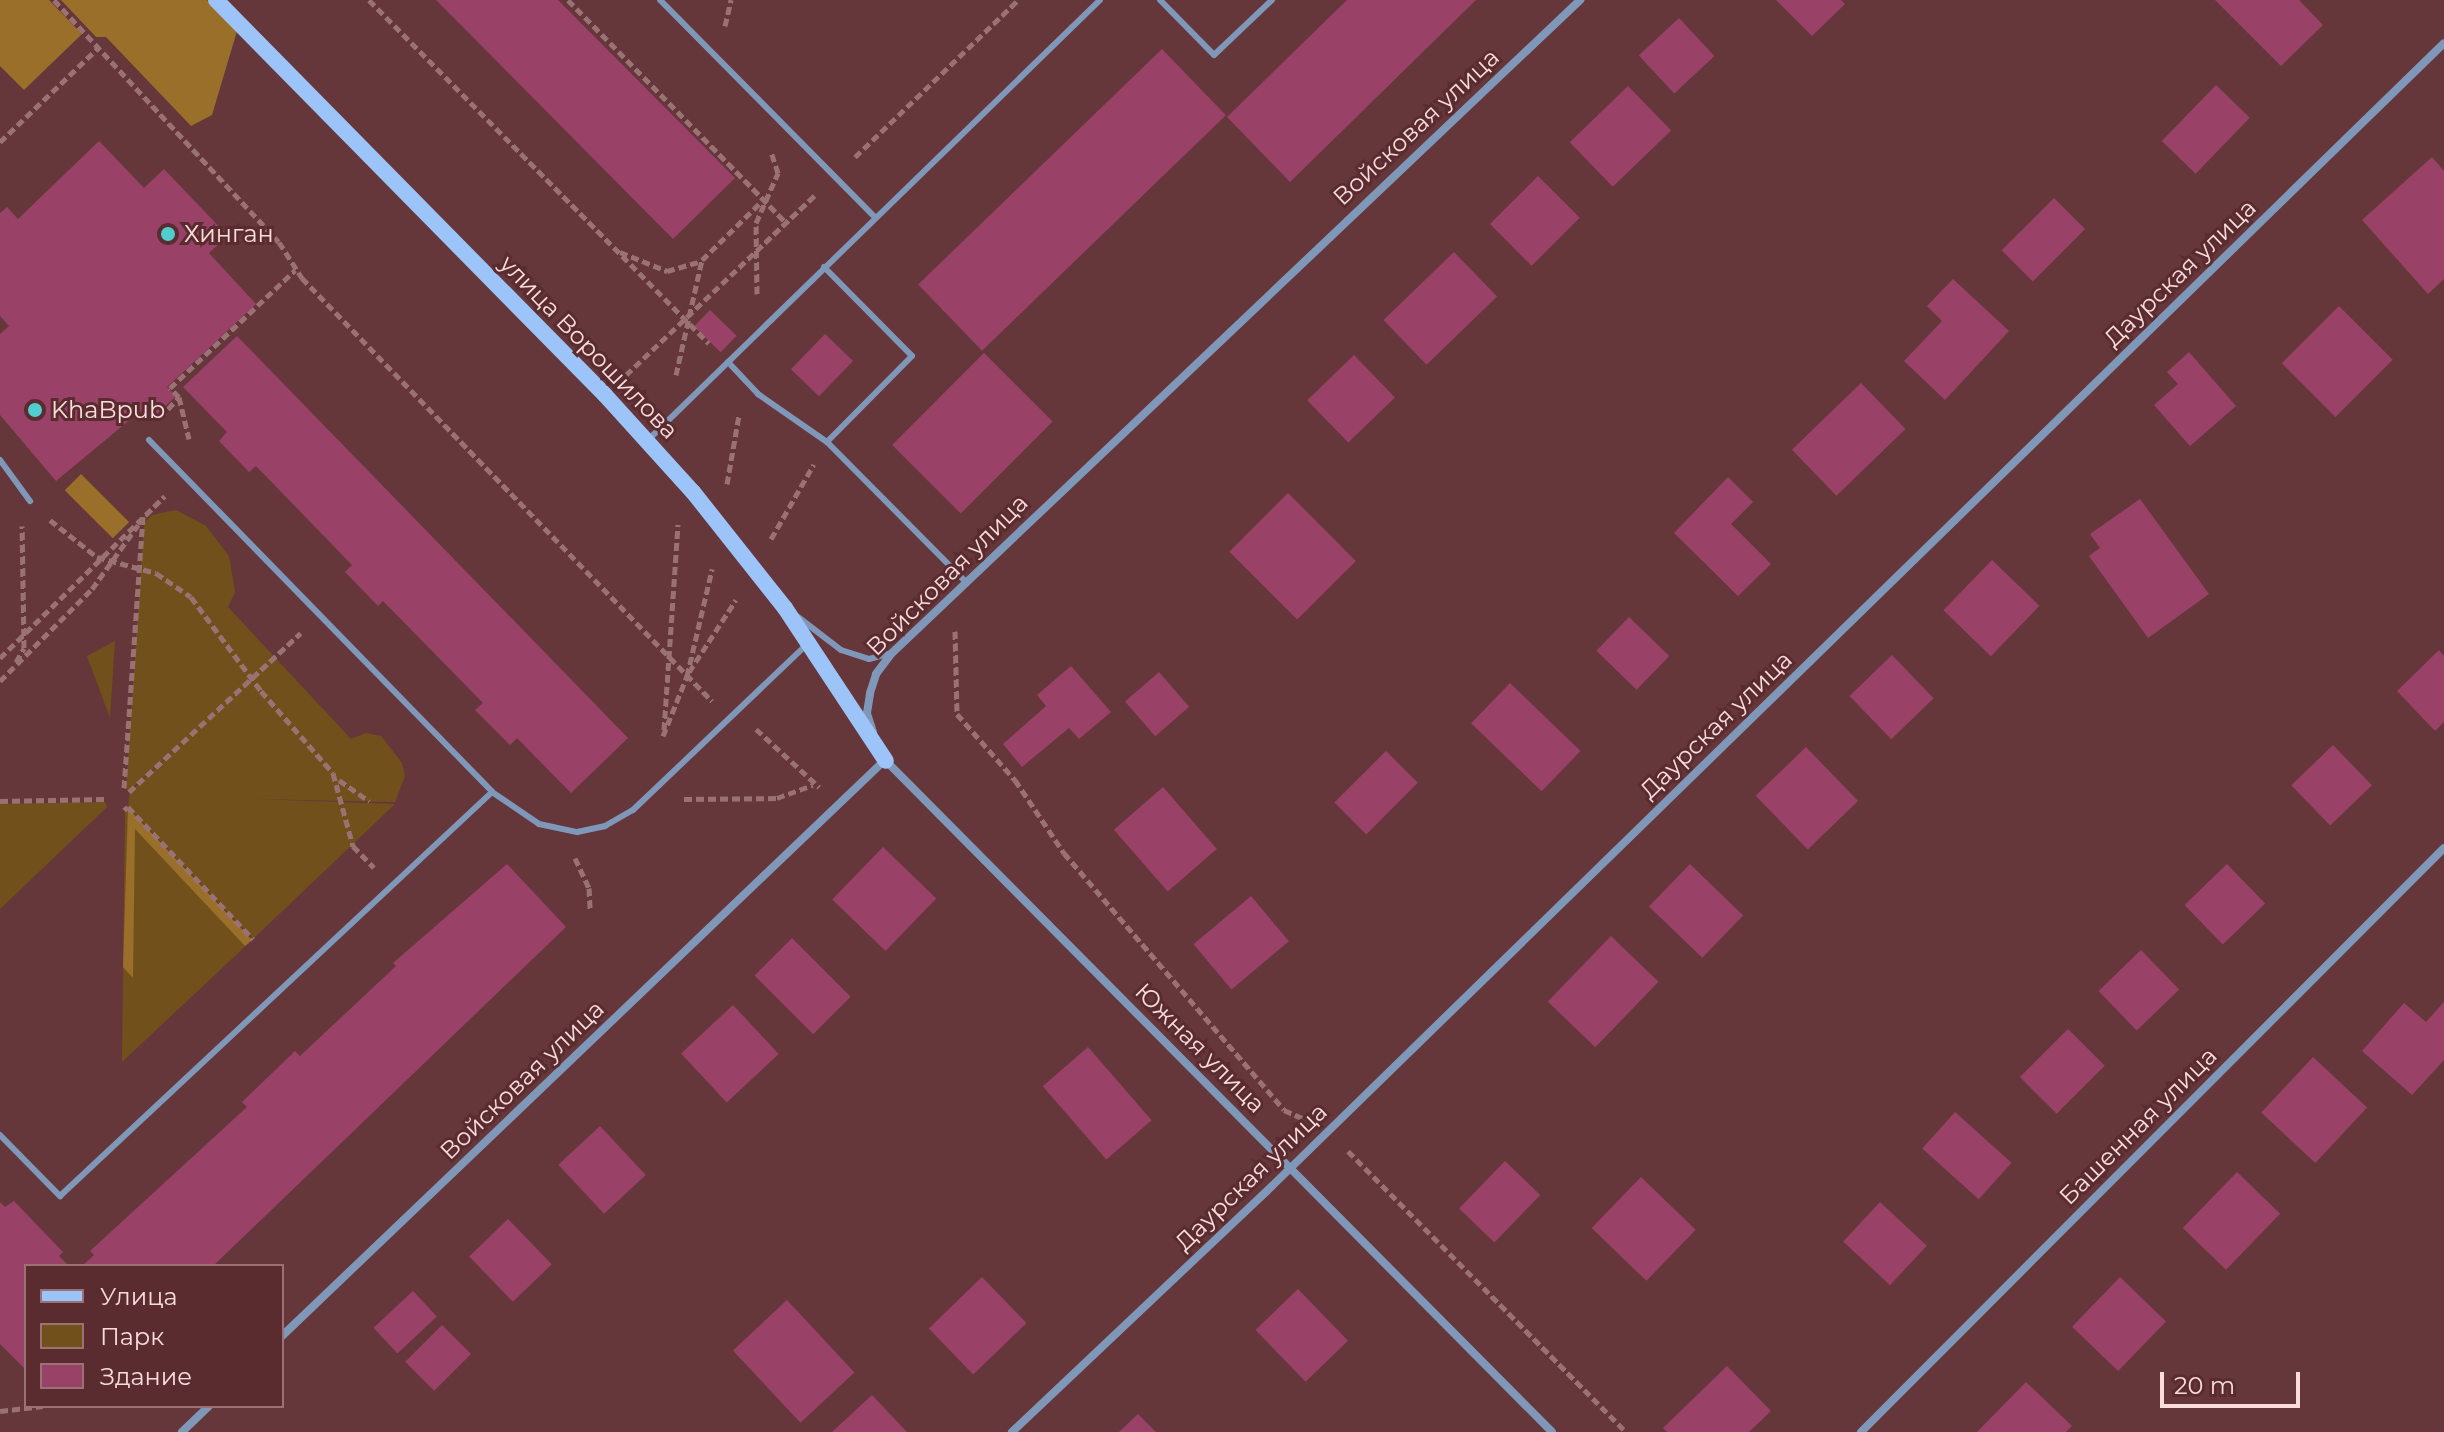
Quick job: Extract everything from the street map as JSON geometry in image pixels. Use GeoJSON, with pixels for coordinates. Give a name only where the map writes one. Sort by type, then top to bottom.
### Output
{"type":"FeatureCollection","features":[{"type":"Feature","properties":{"kind":"main road","name":"улица Ворошилова"},"geometry":{"type":"LineString","coordinates":[[216,0],[647,441],[785,608],[886,761]]}},
{"type":"Feature","properties":{"kind":"street","name":"Войсковая улица"},"geometry":{"type":"LineString","coordinates":[[284,1334],[886,761],[867,713],[876,674],[892,653],[1580,0]]}},
{"type":"Feature","properties":{"kind":"street","name":"Даурская улица"},"geometry":{"type":"LineString","coordinates":[[1012,1432],[1291,1168],[2444,43]]}},
{"type":"Feature","properties":{"kind":"street","name":"Южная улица"},"geometry":{"type":"LineString","coordinates":[[886,761],[1552,1432]]}},
{"type":"Feature","properties":{"kind":"street","name":"Башенная улица"},"geometry":{"type":"LineString","coordinates":[[1861,1432],[2444,848]]}},
{"type":"Feature","properties":{"kind":"street"},"geometry":{"type":"LineString","coordinates":[[182,1432],[207,1408]]}},
{"type":"Feature","properties":{"kind":"lane"},"geometry":{"type":"LineString","coordinates":[[660,0],[874,216]]}},
{"type":"Feature","properties":{"kind":"lane"},"geometry":{"type":"LineString","coordinates":[[647,441],[874,216],[1100,0]]}},
{"type":"Feature","properties":{"kind":"lane"},"geometry":{"type":"LineString","coordinates":[[1160,0],[1214,55],[1272,0]]}},
{"type":"Feature","properties":{"kind":"lane"},"geometry":{"type":"LineString","coordinates":[[824,267],[912,356],[827,442]]}},
{"type":"Feature","properties":{"kind":"lane"},"geometry":{"type":"LineString","coordinates":[[728,362],[758,394],[827,442],[966,582]]}},
{"type":"Feature","properties":{"kind":"lane"},"geometry":{"type":"LineString","coordinates":[[149,440],[492,792],[539,824],[577,832],[605,826],[633,810],[808,642]]}},
{"type":"Feature","properties":{"kind":"lane"},"geometry":{"type":"LineString","coordinates":[[0,460],[30,501]]}},
{"type":"Feature","properties":{"kind":"lane"},"geometry":{"type":"LineString","coordinates":[[785,608],[841,650],[869,659],[892,653]]}},
{"type":"Feature","properties":{"kind":"lane"},"geometry":{"type":"LineString","coordinates":[[0,1135],[60,1196],[492,792]]}},
{"type":"Feature","properties":{"kind":"path"},"geometry":{"type":"LineString","coordinates":[[54,0],[279,242],[295,270],[692,682]]}},
{"type":"Feature","properties":{"kind":"path"},"geometry":{"type":"LineString","coordinates":[[369,0],[686,320]]}},
{"type":"Feature","properties":{"kind":"path"},"geometry":{"type":"LineString","coordinates":[[568,0],[786,223]]}},
{"type":"Feature","properties":{"kind":"path"},"geometry":{"type":"LineString","coordinates":[[605,395],[1018,0]]}},
{"type":"Feature","properties":{"kind":"path"},"geometry":{"type":"LineString","coordinates":[[0,142],[99,47]]}},
{"type":"Feature","properties":{"kind":"path"},"geometry":{"type":"LineString","coordinates":[[754,308],[760,281],[756,223],[763,200],[778,173],[766,140]]}},
{"type":"Feature","properties":{"kind":"path"},"geometry":{"type":"LineString","coordinates":[[618,251],[667,271],[702,260],[763,200]]}},
{"type":"Feature","properties":{"kind":"path"},"geometry":{"type":"LineString","coordinates":[[686,320],[702,260]]}},
{"type":"Feature","properties":{"kind":"path"},"geometry":{"type":"LineString","coordinates":[[179,437],[191,450],[179,397],[170,388],[295,270]]}},
{"type":"Feature","properties":{"kind":"path"},"geometry":{"type":"LineString","coordinates":[[728,362],[740,411]]}},
{"type":"Feature","properties":{"kind":"path"},"geometry":{"type":"LineString","coordinates":[[166,424],[159,417],[179,397]]}},
{"type":"Feature","properties":{"kind":"path"},"geometry":{"type":"LineString","coordinates":[[20,485],[24,635],[19,658],[0,681],[114,563],[143,517]]}},
{"type":"Feature","properties":{"kind":"path"},"geometry":{"type":"LineString","coordinates":[[30,501],[78,546],[101,559],[165,577],[191,597],[252,678],[333,773],[369,801]]}},
{"type":"Feature","properties":{"kind":"path"},"geometry":{"type":"LineString","coordinates":[[0,658],[143,517]]}},
{"type":"Feature","properties":{"kind":"path"},"geometry":{"type":"LineString","coordinates":[[143,517],[127,790],[277,655]]}},
{"type":"Feature","properties":{"kind":"path"},"geometry":{"type":"LineString","coordinates":[[673,637],[663,736],[696,654]]}},
{"type":"Feature","properties":{"kind":"path"},"geometry":{"type":"LineString","coordinates":[[956,644],[957,714],[1006,768],[1064,853],[1284,1110],[1329,1130],[1626,1432]]}},
{"type":"Feature","properties":{"kind":"path"},"geometry":{"type":"LineString","coordinates":[[633,810],[685,799],[777,798],[813,785],[756,729]]}},
{"type":"Feature","properties":{"kind":"path"},"geometry":{"type":"LineString","coordinates":[[333,773],[353,846]]}},
{"type":"Feature","properties":{"kind":"path"},"geometry":{"type":"LineString","coordinates":[[0,801],[105,799]]}},
{"type":"Feature","properties":{"kind":"path"},"geometry":{"type":"LineString","coordinates":[[124,810],[128,807],[253,939]]}},
{"type":"Feature","properties":{"kind":"path"},"geometry":{"type":"LineString","coordinates":[[583,872],[590,909]]}},
{"type":"Feature","properties":{"kind":"path"},"geometry":{"type":"LineString","coordinates":[[0,1411],[26,1408]]}},
{"type":"Feature","properties":{"kind":"green space"},"geometry":{"type":"Polygon","coordinates":[[[176,510],[206,526],[229,556],[235,592],[228,607],[351,739],[366,733],[381,736],[402,763],[405,776],[395,802],[255,799],[395,804],[253,939],[128,807],[130,792],[189,737],[129,791],[126,788],[144,523],[152,515],[176,510]]]}},
{"type":"Feature","properties":{"kind":"green space"},"geometry":{"type":"Polygon","coordinates":[[[115,641],[110,718],[87,656],[115,641]]]}},
{"type":"Feature","properties":{"kind":"green space"},"geometry":{"type":"Polygon","coordinates":[[[105,802],[107,807],[0,909],[0,804],[105,802]]]}},
{"type":"Feature","properties":{"kind":"green space"},"geometry":{"type":"Polygon","coordinates":[[[128,808],[252,940],[122,1062],[125,810],[128,808]]]}},
{"type":"Feature","properties":{"kind":"shaded area"},"geometry":{"type":"Polygon","coordinates":[[[0,0],[49,0],[82,34],[24,90],[0,66],[0,0]]]}},
{"type":"Feature","properties":{"kind":"shaded area"},"geometry":{"type":"Polygon","coordinates":[[[61,0],[207,0],[237,31],[212,115],[191,126],[106,37],[96,37],[61,0]]]}},
{"type":"Feature","properties":{"kind":"shaded area"},"geometry":{"type":"Polygon","coordinates":[[[81,474],[129,522],[113,538],[65,490],[81,474]]]}},
{"type":"Feature","properties":{"kind":"shaded area"},"geometry":{"type":"Polygon","coordinates":[[[128,808],[252,940],[245,946],[135,829],[133,978],[123,967],[128,808]]]}},
{"type":"Feature","properties":{"kind":"building"},"geometry":{"type":"Polygon","coordinates":[[[436,0],[558,0],[735,178],[673,239],[436,0]]]}},
{"type":"Feature","properties":{"kind":"building"},"geometry":{"type":"Polygon","coordinates":[[[1347,0],[1476,0],[1290,182],[1227,117],[1347,0]]]}},
{"type":"Feature","properties":{"kind":"building"},"geometry":{"type":"Polygon","coordinates":[[[1776,0],[1841,0],[1845,4],[1812,36],[1776,0]]]}},
{"type":"Feature","properties":{"kind":"building"},"geometry":{"type":"Polygon","coordinates":[[[2215,0],[2299,0],[2323,25],[2281,66],[2215,0]]]}},
{"type":"Feature","properties":{"kind":"building"},"geometry":{"type":"Polygon","coordinates":[[[1679,18],[1714,56],[1674,94],[1639,56],[1679,18]]]}},
{"type":"Feature","properties":{"kind":"building"},"geometry":{"type":"Polygon","coordinates":[[[1162,49],[1226,115],[982,351],[918,284],[1162,49]]]}},
{"type":"Feature","properties":{"kind":"building"},"geometry":{"type":"Polygon","coordinates":[[[2216,85],[2250,118],[2196,174],[2162,141],[2216,85]]]}},
{"type":"Feature","properties":{"kind":"building"},"geometry":{"type":"Polygon","coordinates":[[[1628,86],[1671,131],[1613,187],[1570,142],[1628,86]]]}},
{"type":"Feature","properties":{"kind":"building"},"geometry":{"type":"Polygon","coordinates":[[[99,141],[144,188],[164,169],[228,236],[209,253],[256,304],[167,387],[176,396],[153,418],[144,408],[56,481],[0,415],[0,334],[9,326],[0,316],[0,213],[7,207],[18,219],[99,141]]]}},
{"type":"Feature","properties":{"kind":"building"},"geometry":{"type":"Polygon","coordinates":[[[2432,157],[2444,171],[2444,279],[2428,294],[2362,220],[2432,157]]]}},
{"type":"Feature","properties":{"kind":"building"},"geometry":{"type":"Polygon","coordinates":[[[1538,176],[1580,218],[1532,266],[1490,224],[1538,176]]]}},
{"type":"Feature","properties":{"kind":"building"},"geometry":{"type":"Polygon","coordinates":[[[2054,198],[2085,229],[2033,281],[2002,250],[2054,198]]]}},
{"type":"Feature","properties":{"kind":"building"},"geometry":{"type":"Polygon","coordinates":[[[1454,252],[1497,297],[1427,365],[1384,320],[1454,252]]]}},
{"type":"Feature","properties":{"kind":"building"},"geometry":{"type":"Polygon","coordinates":[[[1953,279],[2009,331],[1945,400],[1904,361],[1942,321],[1927,306],[1953,279]]]}},
{"type":"Feature","properties":{"kind":"building"},"geometry":{"type":"Polygon","coordinates":[[[2339,306],[2393,360],[2335,417],[2282,363],[2339,306]]]}},
{"type":"Feature","properties":{"kind":"building"},"geometry":{"type":"Polygon","coordinates":[[[710,310],[737,336],[721,352],[694,327],[710,310]]]}},
{"type":"Feature","properties":{"kind":"building"},"geometry":{"type":"Polygon","coordinates":[[[825,334],[853,361],[819,396],[791,369],[825,334]]]}},
{"type":"Feature","properties":{"kind":"building"},"geometry":{"type":"Polygon","coordinates":[[[237,336],[628,738],[571,793],[517,738],[510,745],[475,710],[483,703],[383,601],[378,606],[345,572],[352,565],[256,466],[249,472],[219,441],[227,432],[183,387],[237,336]]]}},
{"type":"Feature","properties":{"kind":"building"},"geometry":{"type":"Polygon","coordinates":[[[2189,352],[2236,406],[2190,446],[2154,405],[2178,384],[2167,372],[2189,352]]]}},
{"type":"Feature","properties":{"kind":"building"},"geometry":{"type":"Polygon","coordinates":[[[984,353],[1053,422],[961,514],[892,445],[984,353]]]}},
{"type":"Feature","properties":{"kind":"building"},"geometry":{"type":"Polygon","coordinates":[[[1354,355],[1395,397],[1348,443],[1307,400],[1354,355]]]}},
{"type":"Feature","properties":{"kind":"building"},"geometry":{"type":"Polygon","coordinates":[[[1861,383],[1905,429],[1836,496],[1792,450],[1861,383]]]}},
{"type":"Feature","properties":{"kind":"building"},"geometry":{"type":"Polygon","coordinates":[[[1728,477],[1753,502],[1731,524],[1771,564],[1738,596],[1674,533],[1728,477]]]}},
{"type":"Feature","properties":{"kind":"building"},"geometry":{"type":"Polygon","coordinates":[[[1288,493],[1356,561],[1297,620],[1229,552],[1288,493]]]}},
{"type":"Feature","properties":{"kind":"building"},"geometry":{"type":"Polygon","coordinates":[[[2140,499],[2209,594],[2148,638],[2089,556],[2100,548],[2090,534],[2140,499]]]}},
{"type":"Feature","properties":{"kind":"building"},"geometry":{"type":"Polygon","coordinates":[[[1992,560],[2039,606],[1991,656],[1943,610],[1992,560]]]}},
{"type":"Feature","properties":{"kind":"building"},"geometry":{"type":"Polygon","coordinates":[[[1629,617],[1669,656],[1637,690],[1596,651],[1629,617]]]}},
{"type":"Feature","properties":{"kind":"building"},"geometry":{"type":"Polygon","coordinates":[[[2439,650],[2444,656],[2444,722],[2435,731],[2397,691],[2439,650]]]}},
{"type":"Feature","properties":{"kind":"building"},"geometry":{"type":"Polygon","coordinates":[[[1892,655],[1934,698],[1891,739],[1850,696],[1892,655]]]}},
{"type":"Feature","properties":{"kind":"building"},"geometry":{"type":"Polygon","coordinates":[[[1071,666],[1111,712],[1079,739],[1069,728],[1022,767],[1003,744],[1046,706],[1037,695],[1071,666]]]}},
{"type":"Feature","properties":{"kind":"building"},"geometry":{"type":"Polygon","coordinates":[[[1159,672],[1189,707],[1155,736],[1125,702],[1159,672]]]}},
{"type":"Feature","properties":{"kind":"building"},"geometry":{"type":"Polygon","coordinates":[[[1510,683],[1580,751],[1542,791],[1471,723],[1510,683]]]}},
{"type":"Feature","properties":{"kind":"building"},"geometry":{"type":"Polygon","coordinates":[[[2333,745],[2372,785],[2330,826],[2291,785],[2333,745]]]}},
{"type":"Feature","properties":{"kind":"building"},"geometry":{"type":"Polygon","coordinates":[[[1806,747],[1858,801],[1808,850],[1756,796],[1806,747]]]}},
{"type":"Feature","properties":{"kind":"building"},"geometry":{"type":"Polygon","coordinates":[[[1386,751],[1418,783],[1366,834],[1334,803],[1386,751]]]}},
{"type":"Feature","properties":{"kind":"building"},"geometry":{"type":"Polygon","coordinates":[[[1163,787],[1217,849],[1168,892],[1114,830],[1163,787]]]}},
{"type":"Feature","properties":{"kind":"building"},"geometry":{"type":"Polygon","coordinates":[[[883,847],[936,898],[886,951],[832,900],[883,847]]]}},
{"type":"Feature","properties":{"kind":"building"},"geometry":{"type":"Polygon","coordinates":[[[507,864],[566,927],[215,1264],[84,1264],[94,1255],[90,1251],[247,1107],[242,1102],[295,1051],[300,1056],[396,966],[393,963],[507,864]]]}},
{"type":"Feature","properties":{"kind":"building"},"geometry":{"type":"Polygon","coordinates":[[[1690,864],[1743,915],[1702,958],[1649,906],[1690,864]]]}},
{"type":"Feature","properties":{"kind":"building"},"geometry":{"type":"Polygon","coordinates":[[[2227,864],[2265,904],[2223,945],[2185,905],[2227,864]]]}},
{"type":"Feature","properties":{"kind":"building"},"geometry":{"type":"Polygon","coordinates":[[[1251,896],[1289,941],[1231,989],[1194,944],[1251,896]]]}},
{"type":"Feature","properties":{"kind":"building"},"geometry":{"type":"Polygon","coordinates":[[[1611,936],[1658,982],[1595,1047],[1548,1001],[1611,936]]]}},
{"type":"Feature","properties":{"kind":"building"},"geometry":{"type":"Polygon","coordinates":[[[792,938],[851,997],[813,1034],[755,975],[792,938]]]}},
{"type":"Feature","properties":{"kind":"building"},"geometry":{"type":"Polygon","coordinates":[[[2141,950],[2179,990],[2137,1031],[2099,991],[2141,950]]]}},
{"type":"Feature","properties":{"kind":"building"},"geometry":{"type":"Polygon","coordinates":[[[2444,1002],[2444,1060],[2412,1095],[2362,1051],[2404,1003],[2426,1022],[2444,1002]]]}},
{"type":"Feature","properties":{"kind":"building"},"geometry":{"type":"Polygon","coordinates":[[[733,1005],[779,1054],[727,1102],[681,1053],[733,1005]]]}},
{"type":"Feature","properties":{"kind":"building"},"geometry":{"type":"Polygon","coordinates":[[[2068,1029],[2105,1066],[2057,1114],[2020,1077],[2068,1029]]]}},
{"type":"Feature","properties":{"kind":"building"},"geometry":{"type":"Polygon","coordinates":[[[1088,1047],[1152,1120],[1106,1160],[1043,1086],[1088,1047]]]}},
{"type":"Feature","properties":{"kind":"building"},"geometry":{"type":"Polygon","coordinates":[[[2313,1057],[2367,1107],[2315,1163],[2261,1113],[2313,1057]]]}},
{"type":"Feature","properties":{"kind":"building"},"geometry":{"type":"Polygon","coordinates":[[[1955,1112],[2011,1163],[1979,1199],[1922,1148],[1955,1112]]]}},
{"type":"Feature","properties":{"kind":"building"},"geometry":{"type":"Polygon","coordinates":[[[600,1126],[646,1175],[604,1214],[558,1165],[600,1126]]]}},
{"type":"Feature","properties":{"kind":"building"},"geometry":{"type":"Polygon","coordinates":[[[1505,1161],[1540,1195],[1494,1243],[1459,1208],[1505,1161]]]}},
{"type":"Feature","properties":{"kind":"building"},"geometry":{"type":"Polygon","coordinates":[[[2237,1172],[2280,1214],[2226,1270],[2183,1228],[2237,1172]]]}},
{"type":"Feature","properties":{"kind":"building"},"geometry":{"type":"Polygon","coordinates":[[[1641,1177],[1696,1230],[1646,1281],[1592,1228],[1641,1177]]]}},
{"type":"Feature","properties":{"kind":"building"},"geometry":{"type":"Polygon","coordinates":[[[14,1201],[63,1252],[59,1256],[67,1264],[24,1264],[24,1368],[0,1344],[0,1202],[5,1207],[14,1201]]]}},
{"type":"Feature","properties":{"kind":"building"},"geometry":{"type":"Polygon","coordinates":[[[1880,1202],[1927,1246],[1890,1285],[1843,1241],[1880,1202]]]}},
{"type":"Feature","properties":{"kind":"building"},"geometry":{"type":"Polygon","coordinates":[[[508,1219],[552,1264],[513,1302],[469,1257],[508,1219]]]}},
{"type":"Feature","properties":{"kind":"building"},"geometry":{"type":"Polygon","coordinates":[[[982,1277],[1026,1323],[973,1374],[929,1328],[982,1277]]]}},
{"type":"Feature","properties":{"kind":"building"},"geometry":{"type":"Polygon","coordinates":[[[2120,1277],[2166,1321],[2118,1371],[2072,1327],[2120,1277]]]}},
{"type":"Feature","properties":{"kind":"building"},"geometry":{"type":"Polygon","coordinates":[[[1298,1289],[1348,1341],[1306,1382],[1256,1330],[1298,1289]]]}},
{"type":"Feature","properties":{"kind":"building"},"geometry":{"type":"Polygon","coordinates":[[[413,1291],[437,1317],[397,1353],[374,1328],[413,1291]]]}},
{"type":"Feature","properties":{"kind":"building"},"geometry":{"type":"Polygon","coordinates":[[[787,1300],[855,1372],[800,1423],[733,1350],[787,1300]]]}},
{"type":"Feature","properties":{"kind":"building"},"geometry":{"type":"Polygon","coordinates":[[[442,1325],[471,1354],[434,1391],[405,1362],[442,1325]]]}},
{"type":"Feature","properties":{"kind":"building"},"geometry":{"type":"Polygon","coordinates":[[[1727,1366],[1771,1411],[1749,1432],[1667,1432],[1663,1428],[1727,1366]]]}},
{"type":"Feature","properties":{"kind":"building"},"geometry":{"type":"Polygon","coordinates":[[[2026,1382],[2072,1426],[2066,1432],[1977,1432],[2026,1382]]]}},
{"type":"Feature","properties":{"kind":"building"},"geometry":{"type":"Polygon","coordinates":[[[872,1395],[907,1432],[832,1432],[872,1395]]]}},
{"type":"Feature","properties":{"kind":"building"},"geometry":{"type":"Polygon","coordinates":[[[1138,1414],[1156,1432],[1119,1432],[1138,1414]]]}},
{"type":"Feature","properties":{"kind":"place","name":"Хинган"},"geometry":{"type":"Point","coordinates":[168,234]}},
{"type":"Feature","properties":{"kind":"place","name":"KhaBpub"},"geometry":{"type":"Point","coordinates":[35,410]}}]}
